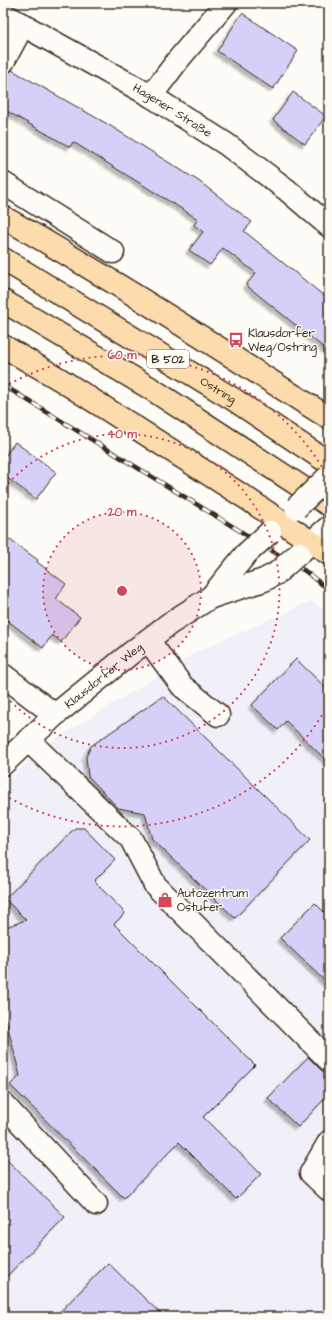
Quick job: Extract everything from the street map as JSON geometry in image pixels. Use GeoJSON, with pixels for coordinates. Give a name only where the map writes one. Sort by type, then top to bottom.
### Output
{"type":"FeatureCollection","features":[{"type":"Feature","properties":{"kind":"highway"},"geometry":{"type":"LineString","coordinates":[[3,217],[63,251],[148,303],[329,418]]}},
{"type":"Feature","properties":{"kind":"highway","name":"Ostring"},"geometry":{"type":"LineString","coordinates":[[3,259],[233,400],[329,464]]}},
{"type":"Feature","properties":{"kind":"highway","name":"B 502"},"geometry":{"type":"LineString","coordinates":[[3,301],[150,388],[329,505]]}},
{"type":"Feature","properties":{"kind":"highway"},"geometry":{"type":"LineString","coordinates":[[3,346],[83,394],[283,521],[319,541]]}},
{"type":"Feature","properties":{"kind":"street"},"geometry":{"type":"LineString","coordinates":[[151,96],[178,60],[226,3]]}},
{"type":"Feature","properties":{"kind":"street","name":"Hagener Straße"},"geometry":{"type":"LineString","coordinates":[[3,14],[151,96],[226,144],[287,190],[329,226]]}},
{"type":"Feature","properties":{"kind":"street"},"geometry":{"type":"LineString","coordinates":[[3,62],[23,25]]}},
{"type":"Feature","properties":{"kind":"street"},"geometry":{"type":"LineString","coordinates":[[3,183],[113,252]]}},
{"type":"Feature","properties":{"kind":"street","name":"Klausdorfer Weg"},"geometry":{"type":"LineString","coordinates":[[211,597],[246,554],[283,521],[329,476]]}},
{"type":"Feature","properties":{"kind":"street","name":"Klausdorfer Weg"},"geometry":{"type":"LineString","coordinates":[[3,764],[55,715],[148,640],[211,597],[264,580],[277,573],[319,541]]}},
{"type":"Feature","properties":{"kind":"street"},"geometry":{"type":"LineString","coordinates":[[148,640],[182,686],[218,715]]}},
{"type":"Feature","properties":{"kind":"street"},"geometry":{"type":"LineString","coordinates":[[3,675],[55,715]]}},
{"type":"Feature","properties":{"kind":"street"},"geometry":{"type":"LineString","coordinates":[[28,740],[131,839],[155,885],[329,1060]]}},
{"type":"Feature","properties":{"kind":"street"},"geometry":{"type":"LineString","coordinates":[[3,1104],[96,1204]]}},
{"type":"Feature","properties":{"kind":"street"},"geometry":{"type":"LineString","coordinates":[[329,1142],[311,1173],[329,1190]]}},
{"type":"Feature","properties":{"kind":"shaded area"},"geometry":{"type":"Polygon","coordinates":[[[312,601],[329,614],[329,1317],[3,1317],[3,786],[44,746],[200,650],[312,601]]]}},
{"type":"Feature","properties":{"kind":"building"},"geometry":{"type":"Polygon","coordinates":[[[242,13],[298,51],[273,89],[217,51],[242,13]]]}},
{"type":"Feature","properties":{"kind":"building"},"geometry":{"type":"Polygon","coordinates":[[[12,70],[109,125],[200,182],[252,222],[244,231],[329,300],[329,352],[246,285],[256,273],[223,248],[210,265],[189,250],[203,232],[194,225],[198,219],[73,142],[70,147],[3,109],[3,80],[12,70]]]}},
{"type":"Feature","properties":{"kind":"building"},"geometry":{"type":"Polygon","coordinates":[[[293,92],[326,116],[305,144],[273,120],[293,92]]]}},
{"type":"Feature","properties":{"kind":"building"},"geometry":{"type":"Polygon","coordinates":[[[15,442],[56,472],[36,499],[3,475],[3,459],[15,442]]]}},
{"type":"Feature","properties":{"kind":"building"},"geometry":{"type":"Polygon","coordinates":[[[3,535],[38,560],[37,562],[66,584],[56,599],[80,617],[61,642],[52,635],[43,648],[3,617],[3,535]]]}},
{"type":"Feature","properties":{"kind":"building"},"geometry":{"type":"Polygon","coordinates":[[[296,659],[329,691],[329,763],[286,721],[278,730],[252,705],[296,659]]]}},
{"type":"Feature","properties":{"kind":"building"},"geometry":{"type":"Polygon","coordinates":[[[163,696],[310,840],[235,918],[152,839],[145,813],[118,808],[88,776],[86,757],[91,746],[163,696]]]}},
{"type":"Feature","properties":{"kind":"building"},"geometry":{"type":"Polygon","coordinates":[[[75,828],[84,828],[115,860],[94,881],[125,913],[114,924],[255,1065],[203,1117],[261,1174],[236,1199],[179,1142],[124,1198],[10,1085],[20,1076],[3,1007],[3,928],[26,920],[5,899],[75,828]]]}},
{"type":"Feature","properties":{"kind":"building"},"geometry":{"type":"Polygon","coordinates":[[[315,903],[329,917],[329,985],[280,938],[315,903]]]}},
{"type":"Feature","properties":{"kind":"building"},"geometry":{"type":"Polygon","coordinates":[[[308,1057],[329,1078],[329,1094],[298,1127],[268,1098],[308,1057]]]}},
{"type":"Feature","properties":{"kind":"building"},"geometry":{"type":"Polygon","coordinates":[[[3,1156],[65,1217],[3,1280],[3,1156]]]}},
{"type":"Feature","properties":{"kind":"building"},"geometry":{"type":"Polygon","coordinates":[[[108,1263],[164,1317],[55,1317],[108,1263]]]}},
{"type":"Feature","properties":{"kind":"railway"},"geometry":{"type":"LineString","coordinates":[[3,385],[305,571],[329,590]]}},
{"type":"Feature","properties":{"kind":"place","name":"Klausdorfer Weg/Ostring"},"geometry":{"type":"Point","coordinates":[236,340]}},
{"type":"Feature","properties":{"kind":"place","name":"Autozentrum Ostufer"},"geometry":{"type":"Point","coordinates":[165,900]}}]}
